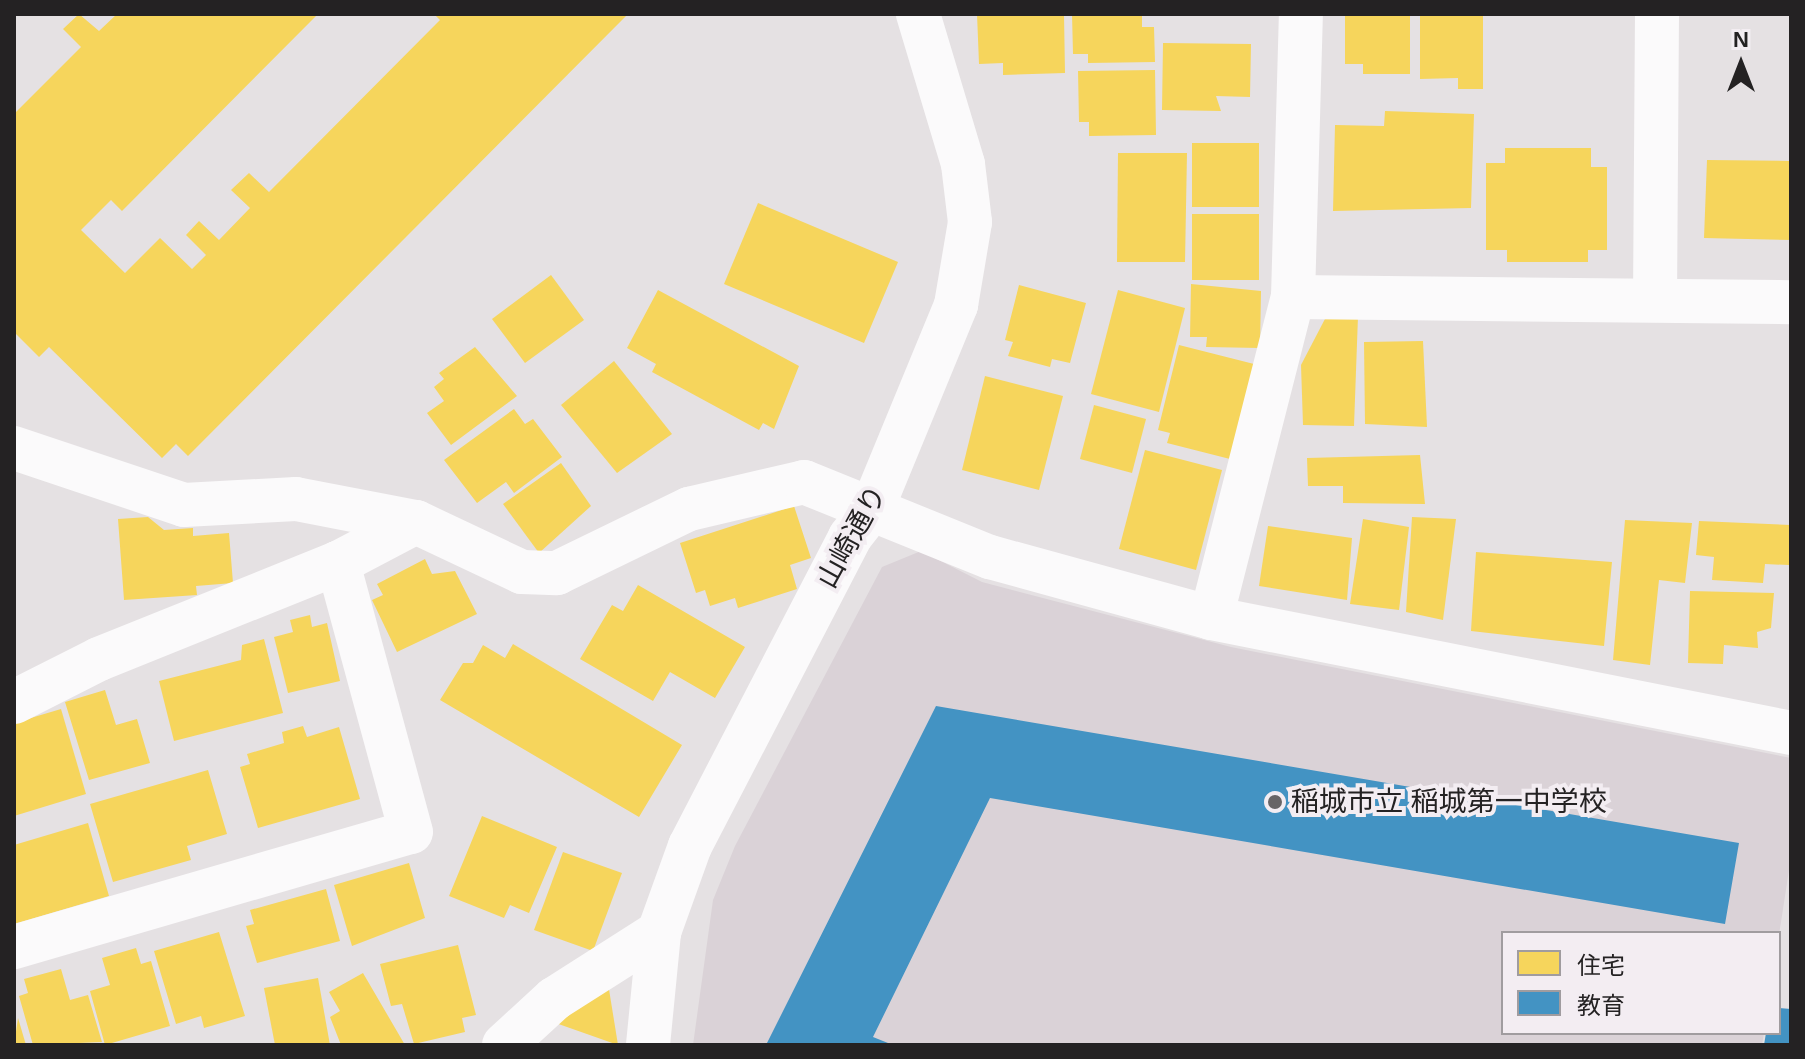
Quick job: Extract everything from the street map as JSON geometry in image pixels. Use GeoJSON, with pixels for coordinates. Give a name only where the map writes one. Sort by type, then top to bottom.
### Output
{"type":"FeatureCollection","features":[{"type":"Feature","properties":{"kind":"street","name":"山崎通り"},"geometry":{"type":"LineString","coordinates":[[648,1045],[659,932],[718,787],[850,537],[872,509],[956,305],[970,222],[963,164],[918,14]]}},
{"type":"Feature","properties":{"kind":"street"},"geometry":{"type":"LineString","coordinates":[[1211,618],[1293,297],[1301,14]]}},
{"type":"Feature","properties":{"kind":"street"},"geometry":{"type":"LineString","coordinates":[[1655,300],[1657,14]]}},
{"type":"Feature","properties":{"kind":"street"},"geometry":{"type":"LineString","coordinates":[[1293,297],[1791,302]]}},
{"type":"Feature","properties":{"kind":"street"},"geometry":{"type":"LineString","coordinates":[[14,448],[184,505],[296,499],[416,522],[522,572],[557,573],[689,509],[766,486],[804,482],[990,557],[1211,618],[1791,733]]}},
{"type":"Feature","properties":{"kind":"street"},"geometry":{"type":"LineString","coordinates":[[14,702],[99,659],[338,563],[416,522]]}},
{"type":"Feature","properties":{"kind":"street"},"geometry":{"type":"LineString","coordinates":[[14,947],[411,832],[338,563]]}},
{"type":"Feature","properties":{"kind":"street"},"geometry":{"type":"LineString","coordinates":[[504,1045],[554,999],[659,932]]}},
{"type":"Feature","properties":{"kind":"shaded area","name":"稲城市立 稲城第一中学校"},"geometry":{"type":"Polygon","coordinates":[[[921,551],[982,582],[1231,647],[1791,758],[1791,857],[1780,931],[1501,931],[1501,1035],[1764,1035],[1762,1045],[693,1045],[713,900],[735,846],[882,567],[921,551]]]}},
{"type":"Feature","properties":{"kind":"building: 住宅"},"geometry":{"type":"Polygon","coordinates":[[[79,14],[99,31],[117,14],[318,14],[122,211],[111,200],[81,230],[125,273],[160,238],[192,269],[206,255],[186,235],[199,221],[219,240],[250,208],[231,190],[249,173],[269,192],[440,20],[434,14],[628,14],[188,456],[176,444],[162,458],[49,347],[39,357],[14,332],[14,114],[81,47],[63,29],[79,14]]]}},
{"type":"Feature","properties":{"kind":"building: 住宅"},"geometry":{"type":"Polygon","coordinates":[[[977,14],[1064,14],[1065,73],[1003,75],[1003,63],[979,64],[977,14]]]}},
{"type":"Feature","properties":{"kind":"building: 住宅"},"geometry":{"type":"Polygon","coordinates":[[[1072,14],[1142,14],[1142,27],[1154,27],[1155,62],[1088,63],[1088,54],[1073,54],[1072,14]]]}},
{"type":"Feature","properties":{"kind":"building: 住宅"},"geometry":{"type":"Polygon","coordinates":[[[1345,14],[1410,14],[1410,74],[1363,74],[1363,64],[1345,64],[1345,14]]]}},
{"type":"Feature","properties":{"kind":"building: 住宅"},"geometry":{"type":"Polygon","coordinates":[[[1420,14],[1483,14],[1483,89],[1458,89],[1458,78],[1420,79],[1420,14]]]}},
{"type":"Feature","properties":{"kind":"building: 住宅"},"geometry":{"type":"Polygon","coordinates":[[[1163,43],[1251,44],[1250,97],[1216,96],[1221,111],[1162,110],[1163,43]]]}},
{"type":"Feature","properties":{"kind":"building: 住宅"},"geometry":{"type":"Polygon","coordinates":[[[1155,70],[1156,135],[1089,136],[1089,122],[1079,122],[1078,71],[1155,70]]]}},
{"type":"Feature","properties":{"kind":"building: 住宅"},"geometry":{"type":"Polygon","coordinates":[[[1385,111],[1474,114],[1471,208],[1333,211],[1335,125],[1384,126],[1385,111]]]}},
{"type":"Feature","properties":{"kind":"building: 住宅"},"geometry":{"type":"Polygon","coordinates":[[[1192,143],[1259,143],[1259,207],[1192,207],[1192,143]]]}},
{"type":"Feature","properties":{"kind":"building: 住宅"},"geometry":{"type":"Polygon","coordinates":[[[1505,148],[1591,148],[1591,167],[1607,167],[1607,250],[1588,250],[1588,262],[1507,262],[1507,250],[1486,250],[1486,163],[1505,163],[1505,148]]]}},
{"type":"Feature","properties":{"kind":"building: 住宅"},"geometry":{"type":"Polygon","coordinates":[[[1118,153],[1187,153],[1185,262],[1117,262],[1118,153]]]}},
{"type":"Feature","properties":{"kind":"building: 住宅"},"geometry":{"type":"Polygon","coordinates":[[[1707,160],[1791,161],[1791,240],[1704,238],[1707,160]]]}},
{"type":"Feature","properties":{"kind":"building: 住宅"},"geometry":{"type":"Polygon","coordinates":[[[758,203],[898,262],[864,343],[724,284],[758,203]]]}},
{"type":"Feature","properties":{"kind":"building: 住宅"},"geometry":{"type":"Polygon","coordinates":[[[1192,214],[1259,214],[1259,280],[1192,280],[1192,214]]]}},
{"type":"Feature","properties":{"kind":"building: 住宅"},"geometry":{"type":"Polygon","coordinates":[[[551,275],[584,320],[525,363],[492,319],[551,275]]]}},
{"type":"Feature","properties":{"kind":"building: 住宅"},"geometry":{"type":"Polygon","coordinates":[[[1191,284],[1261,291],[1260,348],[1206,347],[1207,337],[1190,337],[1191,284]]]}},
{"type":"Feature","properties":{"kind":"building: 住宅"},"geometry":{"type":"Polygon","coordinates":[[[1019,285],[1086,303],[1070,363],[1052,359],[1050,367],[1008,356],[1013,342],[1005,340],[1019,285]]]}},
{"type":"Feature","properties":{"kind":"building: 住宅"},"geometry":{"type":"Polygon","coordinates":[[[658,290],[799,366],[774,429],[763,423],[759,430],[652,372],[656,364],[627,348],[658,290]]]}},
{"type":"Feature","properties":{"kind":"building: 住宅"},"geometry":{"type":"Polygon","coordinates":[[[1118,290],[1185,308],[1159,412],[1091,394],[1118,290]]]}},
{"type":"Feature","properties":{"kind":"building: 住宅"},"geometry":{"type":"Polygon","coordinates":[[[1358,316],[1354,426],[1303,425],[1301,365],[1326,317],[1358,316]]]}},
{"type":"Feature","properties":{"kind":"building: 住宅"},"geometry":{"type":"Polygon","coordinates":[[[1423,341],[1427,427],[1365,424],[1364,342],[1423,341]]]}},
{"type":"Feature","properties":{"kind":"building: 住宅"},"geometry":{"type":"Polygon","coordinates":[[[1179,345],[1254,364],[1230,459],[1167,443],[1170,433],[1158,430],[1179,345]]]}},
{"type":"Feature","properties":{"kind":"building: 住宅"},"geometry":{"type":"Polygon","coordinates":[[[475,347],[517,396],[451,445],[427,413],[444,401],[434,387],[444,379],[439,373],[475,347]]]}},
{"type":"Feature","properties":{"kind":"building: 住宅"},"geometry":{"type":"Polygon","coordinates":[[[614,361],[672,434],[617,473],[561,405],[614,361]]]}},
{"type":"Feature","properties":{"kind":"building: 住宅"},"geometry":{"type":"Polygon","coordinates":[[[985,376],[1063,396],[1039,490],[962,470],[985,376]]]}},
{"type":"Feature","properties":{"kind":"building: 住宅"},"geometry":{"type":"Polygon","coordinates":[[[1094,405],[1146,419],[1132,473],[1080,459],[1094,405]]]}},
{"type":"Feature","properties":{"kind":"building: 住宅"},"geometry":{"type":"Polygon","coordinates":[[[514,409],[525,424],[533,419],[562,457],[514,493],[506,482],[477,503],[444,460],[514,409]]]}},
{"type":"Feature","properties":{"kind":"building: 住宅"},"geometry":{"type":"Polygon","coordinates":[[[1145,450],[1222,470],[1196,570],[1119,549],[1145,450]]]}},
{"type":"Feature","properties":{"kind":"building: 住宅"},"geometry":{"type":"Polygon","coordinates":[[[1420,455],[1425,504],[1343,503],[1343,486],[1308,486],[1307,458],[1420,455]]]}},
{"type":"Feature","properties":{"kind":"building: 住宅"},"geometry":{"type":"Polygon","coordinates":[[[561,463],[591,506],[539,553],[503,504],[561,463]]]}},
{"type":"Feature","properties":{"kind":"building: 住宅"},"geometry":{"type":"Polygon","coordinates":[[[794,506],[811,558],[790,565],[797,589],[738,608],[735,598],[710,606],[705,590],[696,593],[680,543],[794,506]]]}},
{"type":"Feature","properties":{"kind":"building: 住宅"},"geometry":{"type":"Polygon","coordinates":[[[148,517],[164,530],[193,528],[193,536],[229,533],[233,583],[196,586],[197,595],[124,600],[118,519],[148,517]]]}},
{"type":"Feature","properties":{"kind":"building: 住宅"},"geometry":{"type":"Polygon","coordinates":[[[1412,517],[1456,519],[1443,620],[1406,612],[1412,517]]]}},
{"type":"Feature","properties":{"kind":"building: 住宅"},"geometry":{"type":"Polygon","coordinates":[[[1363,519],[1409,527],[1399,610],[1350,604],[1363,519]]]}},
{"type":"Feature","properties":{"kind":"building: 住宅"},"geometry":{"type":"Polygon","coordinates":[[[1625,520],[1692,523],[1685,583],[1659,580],[1650,665],[1613,660],[1625,520]]]}},
{"type":"Feature","properties":{"kind":"building: 住宅"},"geometry":{"type":"Polygon","coordinates":[[[1699,521],[1791,525],[1789,565],[1765,564],[1763,583],[1712,580],[1714,557],[1696,555],[1699,521]]]}},
{"type":"Feature","properties":{"kind":"building: 住宅"},"geometry":{"type":"Polygon","coordinates":[[[1268,526],[1352,538],[1347,600],[1259,586],[1268,526]]]}},
{"type":"Feature","properties":{"kind":"building: 住宅"},"geometry":{"type":"Polygon","coordinates":[[[1476,552],[1612,562],[1604,646],[1471,631],[1476,552]]]}},
{"type":"Feature","properties":{"kind":"building: 住宅"},"geometry":{"type":"Polygon","coordinates":[[[425,559],[432,574],[455,571],[477,614],[397,652],[372,600],[383,595],[377,584],[425,559]]]}},
{"type":"Feature","properties":{"kind":"building: 住宅"},"geometry":{"type":"Polygon","coordinates":[[[638,585],[745,647],[715,698],[670,672],[653,701],[580,659],[612,605],[623,611],[638,585]]]}},
{"type":"Feature","properties":{"kind":"building: 住宅"},"geometry":{"type":"Polygon","coordinates":[[[1690,591],[1774,593],[1771,628],[1757,632],[1758,648],[1724,645],[1723,664],[1688,663],[1690,591]]]}},
{"type":"Feature","properties":{"kind":"building: 住宅"},"geometry":{"type":"Polygon","coordinates":[[[310,615],[312,627],[327,623],[340,681],[288,693],[274,637],[293,632],[290,620],[310,615]]]}},
{"type":"Feature","properties":{"kind":"building: 住宅"},"geometry":{"type":"Polygon","coordinates":[[[264,639],[283,713],[174,741],[159,681],[241,660],[242,645],[264,639]]]}},
{"type":"Feature","properties":{"kind":"building: 住宅"},"geometry":{"type":"Polygon","coordinates":[[[513,644],[682,745],[639,817],[440,700],[463,663],[473,663],[483,645],[505,658],[513,644]]]}},
{"type":"Feature","properties":{"kind":"building: 住宅"},"geometry":{"type":"Polygon","coordinates":[[[105,690],[116,725],[137,719],[150,763],[89,780],[65,702],[105,690]]]}},
{"type":"Feature","properties":{"kind":"building: 住宅"},"geometry":{"type":"Polygon","coordinates":[[[61,709],[86,794],[14,816],[14,723],[61,709]]]}},
{"type":"Feature","properties":{"kind":"building: 住宅"},"geometry":{"type":"Polygon","coordinates":[[[303,726],[307,737],[339,727],[360,799],[258,828],[240,767],[250,764],[247,754],[284,743],[282,732],[303,726]]]}},
{"type":"Feature","properties":{"kind":"building: 住宅"},"geometry":{"type":"Polygon","coordinates":[[[208,770],[227,834],[187,846],[191,860],[113,882],[90,804],[208,770]]]}},
{"type":"Feature","properties":{"kind":"building: 住宅"},"geometry":{"type":"Polygon","coordinates":[[[482,816],[557,847],[529,913],[510,905],[504,918],[449,896],[482,816]]]}},
{"type":"Feature","properties":{"kind":"building: 住宅"},"geometry":{"type":"Polygon","coordinates":[[[88,823],[109,896],[14,924],[14,845],[88,823]]]}},
{"type":"Feature","properties":{"kind":"building: 住宅"},"geometry":{"type":"Polygon","coordinates":[[[563,852],[622,873],[593,951],[534,930],[563,852]]]}},
{"type":"Feature","properties":{"kind":"building: 住宅"},"geometry":{"type":"Polygon","coordinates":[[[409,863],[425,918],[352,946],[334,885],[409,863]]]}},
{"type":"Feature","properties":{"kind":"building: 住宅"},"geometry":{"type":"Polygon","coordinates":[[[326,889],[340,941],[257,963],[246,926],[254,924],[250,910],[326,889]]]}},
{"type":"Feature","properties":{"kind":"building: 住宅"},"geometry":{"type":"Polygon","coordinates":[[[219,932],[245,1016],[204,1028],[201,1016],[176,1024],[154,951],[219,932]]]}},
{"type":"Feature","properties":{"kind":"building: 住宅"},"geometry":{"type":"Polygon","coordinates":[[[458,945],[476,1015],[462,1018],[465,1032],[414,1044],[402,1004],[391,1006],[380,964],[458,945]]]}},
{"type":"Feature","properties":{"kind":"building: 住宅"},"geometry":{"type":"Polygon","coordinates":[[[136,948],[141,964],[151,961],[170,1026],[105,1045],[90,991],[110,985],[102,958],[136,948]]]}},
{"type":"Feature","properties":{"kind":"building: 住宅"},"geometry":{"type":"Polygon","coordinates":[[[61,969],[70,1000],[88,995],[102,1042],[33,1045],[19,996],[28,993],[24,979],[61,969]]]}},
{"type":"Feature","properties":{"kind":"building: 住宅"},"geometry":{"type":"Polygon","coordinates":[[[363,973],[405,1045],[341,1045],[330,1017],[340,1011],[329,992],[363,973]]]}},
{"type":"Feature","properties":{"kind":"building: 住宅"},"geometry":{"type":"Polygon","coordinates":[[[607,977],[618,1045],[550,1021],[607,977]]]}},
{"type":"Feature","properties":{"kind":"building: 住宅"},"geometry":{"type":"Polygon","coordinates":[[[318,978],[330,1045],[275,1045],[264,988],[318,978]]]}},
{"type":"Feature","properties":{"kind":"building: 住宅"},"geometry":{"type":"Polygon","coordinates":[[[18,1018],[26,1045],[14,1045],[18,1018]]]}},
{"type":"Feature","properties":{"kind":"building: 教育"},"geometry":{"type":"Polygon","coordinates":[[[936,706],[1739,843],[1725,924],[990,798],[873,1037],[893,1045],[766,1045],[936,706]]]}},
{"type":"Feature","properties":{"kind":"building: 教育"},"geometry":{"type":"Polygon","coordinates":[[[1781,1008],[1791,1009],[1791,1045],[1764,1045],[1766,1035],[1781,1035],[1781,1008]]]}},
{"type":"Feature","properties":{"kind":"place","name":"稲城市立 稲城第一中学校"},"geometry":{"type":"Point","coordinates":[1275,802]}}]}
